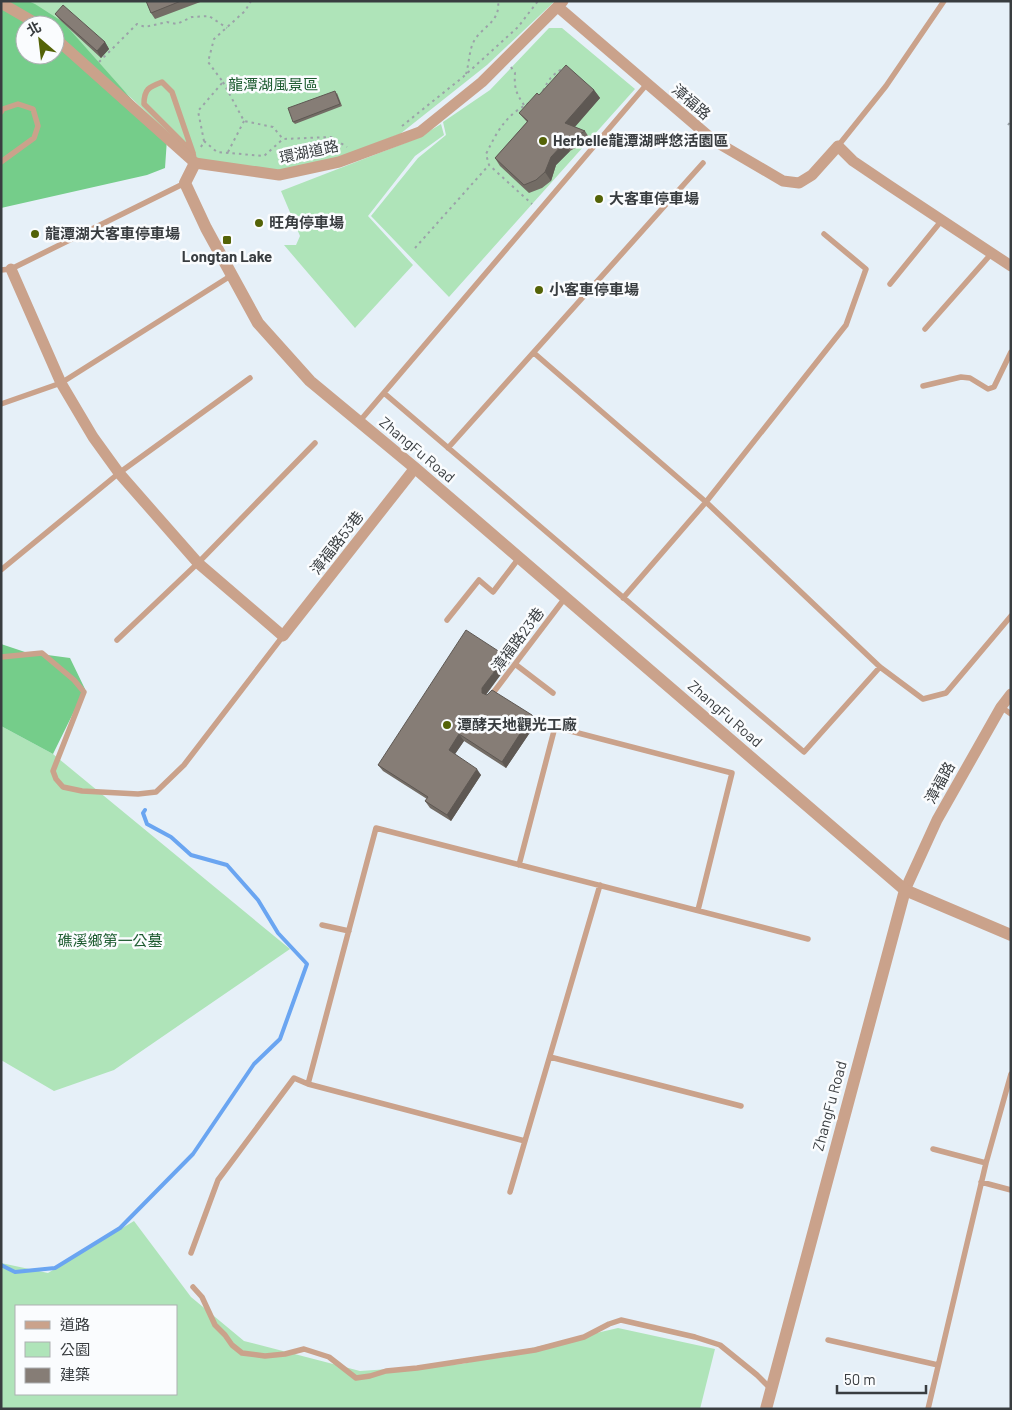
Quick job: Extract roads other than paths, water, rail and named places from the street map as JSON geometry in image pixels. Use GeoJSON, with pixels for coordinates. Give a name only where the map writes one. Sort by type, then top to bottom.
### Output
{"type":"FeatureCollection","features":[{"type":"Feature","properties":{"kind":"street"},"geometry":{"type":"LineString","coordinates":[[1,3],[22,15]]}},
{"type":"Feature","properties":{"kind":"street","name":"漳福路"},"geometry":{"type":"LineString","coordinates":[[560,4],[647,84],[714,140],[783,182],[798,183],[812,175],[838,146]]}},
{"type":"Feature","properties":{"kind":"street","name":"環湖道路"},"geometry":{"type":"LineString","coordinates":[[194,158],[279,175],[339,162],[420,132],[482,82],[560,4]]}},
{"type":"Feature","properties":{"kind":"street"},"geometry":{"type":"LineString","coordinates":[[65,47],[194,158],[185,183]]}},
{"type":"Feature","properties":{"kind":"street"},"geometry":{"type":"LineString","coordinates":[[838,146],[854,161],[1011,266]]}},
{"type":"Feature","properties":{"kind":"street","name":"ZhangFu Road"},"geometry":{"type":"LineString","coordinates":[[185,183],[206,228],[258,324],[310,381],[415,468],[905,890],[766,1409]]}},
{"type":"Feature","properties":{"kind":"street"},"geometry":{"type":"LineString","coordinates":[[6,269],[61,383],[93,437],[119,473],[198,562],[283,636]]}},
{"type":"Feature","properties":{"kind":"street","name":"漳福路53巷"},"geometry":{"type":"LineString","coordinates":[[283,636],[415,468]]}},
{"type":"Feature","properties":{"kind":"street","name":"漳福路"},"geometry":{"type":"LineString","coordinates":[[905,890],[937,820],[1006,710],[1011,694]]}},
{"type":"Feature","properties":{"kind":"street"},"geometry":{"type":"LineString","coordinates":[[905,890],[1011,935]]}},
{"type":"Feature","properties":{"kind":"lane","name":"漳福路"},"geometry":{"type":"LineString","coordinates":[[838,146],[886,86],[944,1]]}},
{"type":"Feature","properties":{"kind":"lane"},"geometry":{"type":"LineString","coordinates":[[162,82],[172,92],[194,158],[144,104],[144,95],[150,87],[162,82]]}},
{"type":"Feature","properties":{"kind":"lane"},"geometry":{"type":"LineString","coordinates":[[359,422],[647,84]]}},
{"type":"Feature","properties":{"kind":"lane"},"geometry":{"type":"LineString","coordinates":[[1,112],[3,109],[18,104],[32,109],[38,126],[34,138],[1,162]]}},
{"type":"Feature","properties":{"kind":"lane"},"geometry":{"type":"LineString","coordinates":[[448,448],[703,163]]}},
{"type":"Feature","properties":{"kind":"lane"},"geometry":{"type":"LineString","coordinates":[[6,269],[185,183]]}},
{"type":"Feature","properties":{"kind":"lane"},"geometry":{"type":"LineString","coordinates":[[890,284],[942,220]]}},
{"type":"Feature","properties":{"kind":"lane"},"geometry":{"type":"LineString","coordinates":[[624,598],[706,502],[846,325],[866,269],[824,234]]}},
{"type":"Feature","properties":{"kind":"lane"},"geometry":{"type":"LineString","coordinates":[[925,328],[992,253]]}},
{"type":"Feature","properties":{"kind":"lane"},"geometry":{"type":"LineString","coordinates":[[1,404],[61,383],[232,275]]}},
{"type":"Feature","properties":{"kind":"lane"},"geometry":{"type":"LineString","coordinates":[[923,386],[961,377],[970,378],[988,389],[994,387],[1011,352]]}},
{"type":"Feature","properties":{"kind":"lane"},"geometry":{"type":"LineString","coordinates":[[534,353],[706,502],[880,667],[924,699],[946,693],[1011,616]]}},
{"type":"Feature","properties":{"kind":"lane"},"geometry":{"type":"LineString","coordinates":[[1,570],[119,473],[250,378]]}},
{"type":"Feature","properties":{"kind":"lane"},"geometry":{"type":"LineString","coordinates":[[384,393],[804,752],[880,667]]}},
{"type":"Feature","properties":{"kind":"lane"},"geometry":{"type":"LineString","coordinates":[[117,640],[198,562],[315,443]]}},
{"type":"Feature","properties":{"kind":"lane"},"geometry":{"type":"LineString","coordinates":[[447,620],[479,580],[493,592],[519,558]]}},
{"type":"Feature","properties":{"kind":"lane","name":"漳福路23巷"},"geometry":{"type":"LineString","coordinates":[[490,697],[566,598]]}},
{"type":"Feature","properties":{"kind":"lane"},"geometry":{"type":"LineString","coordinates":[[1,657],[42,654],[74,680],[84,692],[53,771],[56,779],[63,787],[82,791],[138,794],[156,792],[184,765],[283,636]]}},
{"type":"Feature","properties":{"kind":"lane"},"geometry":{"type":"LineString","coordinates":[[515,664],[553,693]]}},
{"type":"Feature","properties":{"kind":"lane"},"geometry":{"type":"LineString","coordinates":[[519,865],[555,727],[732,773],[698,910]]}},
{"type":"Feature","properties":{"kind":"lane"},"geometry":{"type":"LineString","coordinates":[[308,1084],[376,828],[808,939]]}},
{"type":"Feature","properties":{"kind":"lane"},"geometry":{"type":"LineString","coordinates":[[510,1192],[600,885]]}},
{"type":"Feature","properties":{"kind":"lane"},"geometry":{"type":"LineString","coordinates":[[322,925],[349,931]]}},
{"type":"Feature","properties":{"kind":"lane"},"geometry":{"type":"LineString","coordinates":[[550,1057],[741,1106]]}},
{"type":"Feature","properties":{"kind":"lane"},"geometry":{"type":"LineString","coordinates":[[928,1409],[981,1182],[1011,1074]]}},
{"type":"Feature","properties":{"kind":"lane"},"geometry":{"type":"LineString","coordinates":[[191,1253],[218,1180],[294,1078],[308,1084],[525,1141]]}},
{"type":"Feature","properties":{"kind":"lane"},"geometry":{"type":"LineString","coordinates":[[933,1149],[986,1163]]}},
{"type":"Feature","properties":{"kind":"lane"},"geometry":{"type":"LineString","coordinates":[[981,1182],[1011,1190]]}},
{"type":"Feature","properties":{"kind":"lane"},"geometry":{"type":"LineString","coordinates":[[193,1287],[202,1297],[214,1325],[225,1334],[232,1346],[242,1353],[265,1356],[286,1354],[304,1348],[329,1357],[356,1378],[386,1371],[535,1350],[584,1337],[621,1320],[695,1337],[720,1345],[757,1375],[772,1390]]}},
{"type":"Feature","properties":{"kind":"lane"},"geometry":{"type":"LineString","coordinates":[[828,1340],[938,1365]]}},
{"type":"Feature","properties":{"kind":"waterway"},"geometry":{"type":"LineString","coordinates":[[1,1265],[15,1272],[55,1268],[120,1228],[193,1154],[254,1064],[280,1039],[307,964],[278,933],[258,900],[227,865],[191,855],[171,837],[147,824],[143,813],[145,810]]}},
{"type":"Feature","properties":{"kind":"place","name":"Herbelle龍潭湖畔悠活園區"},"geometry":{"type":"Point","coordinates":[543,141]}},
{"type":"Feature","properties":{"kind":"place","name":"大客車停車場"},"geometry":{"type":"Point","coordinates":[599,199]}},
{"type":"Feature","properties":{"kind":"place","name":"旺角停車場"},"geometry":{"type":"Point","coordinates":[259,223]}},
{"type":"Feature","properties":{"kind":"place","name":"龍潭湖大客車停車場"},"geometry":{"type":"Point","coordinates":[35,234]}},
{"type":"Feature","properties":{"kind":"place","name":"Longtan Lake"},"geometry":{"type":"Point","coordinates":[227,240]}},
{"type":"Feature","properties":{"kind":"place","name":"小客車停車場"},"geometry":{"type":"Point","coordinates":[539,290]}},
{"type":"Feature","properties":{"kind":"place","name":"潭酵天地觀光工廠"},"geometry":{"type":"Point","coordinates":[447,725]}},
{"type":"Feature","properties":{"kind":"park label","name":"龍潭湖風景區"},"geometry":{"type":"Point","coordinates":[273,85]}},
{"type":"Feature","properties":{"kind":"park label","name":"礁溪鄉第一公墓"},"geometry":{"type":"Point","coordinates":[110,941]}}]}
